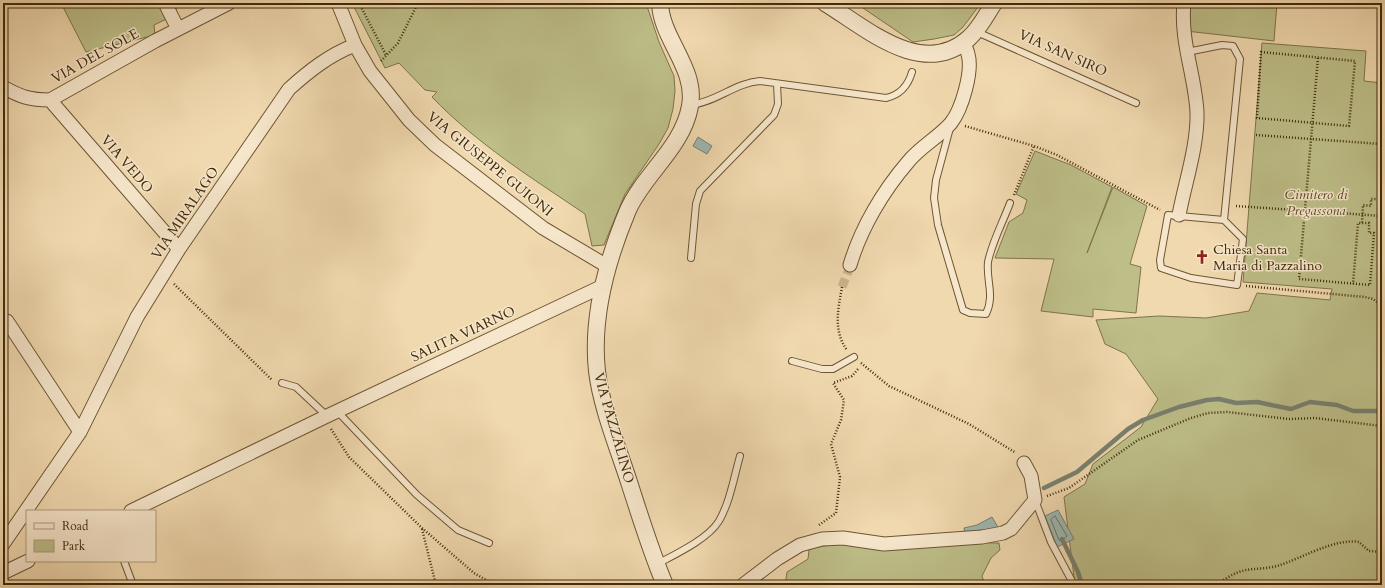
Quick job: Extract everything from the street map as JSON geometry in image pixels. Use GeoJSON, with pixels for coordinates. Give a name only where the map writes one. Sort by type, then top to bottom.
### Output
{"type":"FeatureCollection","features":[{"type":"Feature","properties":{"kind":"street"},"geometry":{"type":"LineString","coordinates":[[165,3],[178,29]]}},
{"type":"Feature","properties":{"kind":"street","name":"VIA DEL SOLE"},"geometry":{"type":"LineString","coordinates":[[3,87],[16,95],[30,100],[50,100],[228,3]]}},
{"type":"Feature","properties":{"kind":"street","name":"VIA GIUSEPPE GUIONI"},"geometry":{"type":"LineString","coordinates":[[338,3],[355,45],[370,71],[409,120],[435,145],[543,228],[607,266]]}},
{"type":"Feature","properties":{"kind":"street"},"geometry":{"type":"LineString","coordinates":[[660,3],[662,20],[680,57],[688,81],[690,105]]}},
{"type":"Feature","properties":{"kind":"street"},"geometry":{"type":"LineString","coordinates":[[825,3],[888,42],[911,52],[935,53],[951,49],[964,42],[976,31],[994,3]]}},
{"type":"Feature","properties":{"kind":"street"},"geometry":{"type":"LineString","coordinates":[[1173,215],[1197,122],[1195,97],[1182,26],[1184,3]]}},
{"type":"Feature","properties":{"kind":"street"},"geometry":{"type":"LineString","coordinates":[[850,265],[860,237],[897,176],[919,150],[951,123],[962,101],[967,83],[969,59],[964,42]]}},
{"type":"Feature","properties":{"kind":"street","name":"VIA MIRALAGO"},"geometry":{"type":"LineString","coordinates":[[26,510],[80,432],[137,317],[179,248],[289,88],[308,72],[338,52],[355,45]]}},
{"type":"Feature","properties":{"kind":"street","name":"VIA VEDO"},"geometry":{"type":"LineString","coordinates":[[50,100],[179,248]]}},
{"type":"Feature","properties":{"kind":"street","name":"VIA PAZZALINO"},"geometry":{"type":"LineString","coordinates":[[665,585],[622,462],[598,377],[596,339],[607,266],[629,209],[649,176],[674,143],[686,120],[690,105]]}},
{"type":"Feature","properties":{"kind":"street","name":"SALITA VIARNO"},"geometry":{"type":"LineString","coordinates":[[133,510],[329,415],[603,286]]}},
{"type":"Feature","properties":{"kind":"street"},"geometry":{"type":"LineString","coordinates":[[7,321],[80,432]]}},
{"type":"Feature","properties":{"kind":"street"},"geometry":{"type":"LineString","coordinates":[[742,585],[777,559],[800,545],[822,539],[843,538],[884,544],[993,536],[1011,529],[1035,500],[1031,476],[1024,463]]}},
{"type":"Feature","properties":{"kind":"street","name":"VIA MIRALAGO"},"geometry":{"type":"LineString","coordinates":[[3,544],[26,511]]}},
{"type":"Feature","properties":{"kind":"street"},"geometry":{"type":"LineString","coordinates":[[3,573],[26,562]]}},
{"type":"Feature","properties":{"kind":"lane","name":"VIA SAN SIRO"},"geometry":{"type":"LineString","coordinates":[[976,31],[1136,103]]}},
{"type":"Feature","properties":{"kind":"lane"},"geometry":{"type":"LineString","coordinates":[[1187,52],[1222,44],[1233,46],[1240,58],[1224,220]]}},
{"type":"Feature","properties":{"kind":"lane"},"geometry":{"type":"LineString","coordinates":[[690,105],[706,102],[753,81],[886,98],[900,93],[906,86],[912,72]]}},
{"type":"Feature","properties":{"kind":"lane"},"geometry":{"type":"LineString","coordinates":[[691,258],[696,204],[700,191],[774,115],[778,104],[777,84]]}},
{"type":"Feature","properties":{"kind":"lane"},"geometry":{"type":"LineString","coordinates":[[951,123],[936,180],[935,211],[963,310],[970,313],[986,314],[991,304],[988,264],[991,252],[1010,203]]}},
{"type":"Feature","properties":{"kind":"lane"},"geometry":{"type":"LineString","coordinates":[[1173,215],[1224,220],[1243,239],[1237,285],[1192,278],[1161,268],[1160,260],[1173,215]]}},
{"type":"Feature","properties":{"kind":"lane"},"geometry":{"type":"LineString","coordinates":[[792,361],[822,369],[833,368],[854,357]]}},
{"type":"Feature","properties":{"kind":"lane"},"geometry":{"type":"LineString","coordinates":[[282,383],[296,387],[458,530],[489,543]]}},
{"type":"Feature","properties":{"kind":"lane"},"geometry":{"type":"LineString","coordinates":[[657,564],[709,534],[719,521],[726,505],[740,456]]}},
{"type":"Feature","properties":{"kind":"lane"},"geometry":{"type":"LineString","coordinates":[[1035,500],[1051,542],[1074,585]]}},
{"type":"Feature","properties":{"kind":"lane"},"geometry":{"type":"LineString","coordinates":[[124,562],[133,585]]}},
{"type":"Feature","properties":{"kind":"path"},"geometry":{"type":"LineString","coordinates":[[359,3],[386,55]]}},
{"type":"Feature","properties":{"kind":"path"},"geometry":{"type":"LineString","coordinates":[[370,71],[398,43],[418,3]]}},
{"type":"Feature","properties":{"kind":"path"},"geometry":{"type":"LineString","coordinates":[[1261,52],[1355,61],[1349,126],[1312,123],[1257,118],[1261,52]]}},
{"type":"Feature","properties":{"kind":"path"},"geometry":{"type":"LineString","coordinates":[[1318,58],[1299,280],[1353,284],[1370,285],[1374,234],[1369,233],[1369,224],[1358,223],[1353,284]]}},
{"type":"Feature","properties":{"kind":"path"},"geometry":{"type":"LineString","coordinates":[[951,123],[982,130],[1034,146],[1072,162],[1173,215]]}},
{"type":"Feature","properties":{"kind":"path"},"geometry":{"type":"LineString","coordinates":[[1256,135],[1381,144],[1378,199],[1371,199],[1371,206],[1363,205],[1362,223]]}},
{"type":"Feature","properties":{"kind":"path"},"geometry":{"type":"LineString","coordinates":[[1010,203],[1034,146]]}},
{"type":"Feature","properties":{"kind":"path"},"geometry":{"type":"LineString","coordinates":[[1225,206],[1382,216]]}},
{"type":"Feature","properties":{"kind":"path"},"geometry":{"type":"LineString","coordinates":[[163,274],[273,381],[282,383]]}},
{"type":"Feature","properties":{"kind":"path"},"geometry":{"type":"LineString","coordinates":[[1237,285],[1365,297],[1373,299],[1382,306]]}},
{"type":"Feature","properties":{"kind":"path"},"geometry":{"type":"LineString","coordinates":[[842,287],[838,311],[838,332],[846,348],[854,357],[889,386],[969,424],[1010,448],[1024,463]]}},
{"type":"Feature","properties":{"kind":"path"},"geometry":{"type":"LineString","coordinates":[[809,542],[814,528],[836,513],[840,477],[831,444],[841,420],[844,404],[842,396],[833,383],[852,376],[862,364]]}},
{"type":"Feature","properties":{"kind":"path"},"geometry":{"type":"LineString","coordinates":[[1035,500],[1069,488],[1138,440],[1191,418],[1208,413],[1227,412],[1289,419],[1315,418],[1382,426]]}},
{"type":"Feature","properties":{"kind":"path"},"geometry":{"type":"LineString","coordinates":[[329,415],[349,457],[422,528],[474,573],[494,585]]}},
{"type":"Feature","properties":{"kind":"path"},"geometry":{"type":"LineString","coordinates":[[422,528],[436,585]]}},
{"type":"Feature","properties":{"kind":"path"},"geometry":{"type":"LineString","coordinates":[[1216,585],[1226,578],[1244,570],[1280,565],[1309,552],[1345,542],[1359,542],[1369,551],[1382,552]]}},
{"type":"Feature","properties":{"kind":"green space"},"geometry":{"type":"Polygon","coordinates":[[[61,3],[175,3],[177,14],[154,25],[155,35],[86,52],[61,3]]]}},
{"type":"Feature","properties":{"kind":"green space"},"geometry":{"type":"Polygon","coordinates":[[[352,3],[646,3],[659,42],[674,76],[675,91],[673,109],[668,128],[659,144],[625,194],[604,245],[592,246],[585,214],[525,174],[467,130],[432,97],[437,92],[425,90],[399,63],[385,68],[352,3]]]}},
{"type":"Feature","properties":{"kind":"green space"},"geometry":{"type":"Polygon","coordinates":[[[867,3],[981,3],[963,27],[954,35],[913,42],[863,8],[867,3]]]}},
{"type":"Feature","properties":{"kind":"green space"},"geometry":{"type":"Polygon","coordinates":[[[1190,3],[1277,3],[1274,41],[1186,31],[1190,3]]]}},
{"type":"Feature","properties":{"kind":"green space","name":"Cimitero di Pregassona"},"geometry":{"type":"Polygon","coordinates":[[[1262,43],[1366,51],[1364,81],[1382,83],[1382,585],[1075,585],[1064,497],[1085,484],[1093,464],[1141,427],[1158,399],[1126,354],[1105,344],[1096,320],[1159,316],[1206,318],[1249,311],[1257,293],[1330,300],[1332,289],[1243,282],[1262,43]]]}},
{"type":"Feature","properties":{"kind":"green space"},"geometry":{"type":"Polygon","coordinates":[[[1035,151],[1071,165],[1112,187],[1087,253],[1113,187],[1147,206],[1130,264],[1141,267],[1136,313],[1093,309],[1093,317],[1041,311],[1054,259],[995,258],[1009,222],[1023,213],[1027,200],[1016,194],[1035,151]]]}},
{"type":"Feature","properties":{"kind":"green space"},"geometry":{"type":"Polygon","coordinates":[[[857,543],[999,543],[1000,550],[991,558],[982,576],[985,585],[785,585],[787,572],[808,559],[809,550],[816,547],[857,543]]]}},
{"type":"Feature","properties":{"kind":"water"},"geometry":{"type":"Polygon","coordinates":[[[698,137],[712,146],[707,154],[693,146],[698,137]]]}},
{"type":"Feature","properties":{"kind":"water"},"geometry":{"type":"Polygon","coordinates":[[[1058,510],[1074,539],[1057,547],[1045,516],[1058,510]]]}},
{"type":"Feature","properties":{"kind":"water"},"geometry":{"type":"Polygon","coordinates":[[[992,517],[999,529],[965,534],[964,528],[977,525],[992,517]]]}},
{"type":"Feature","properties":{"kind":"waterway"},"geometry":{"type":"LineString","coordinates":[[1044,488],[1077,472],[1128,429],[1143,420],[1179,407],[1207,400],[1219,399],[1236,403],[1257,402],[1291,409],[1310,402],[1337,405],[1353,411],[1382,411]]}},
{"type":"Feature","properties":{"kind":"waterway"},"geometry":{"type":"LineString","coordinates":[[1062,539],[1078,572],[1082,585]]}},
{"type":"Feature","properties":{"kind":"tunnel"},"geometry":{"type":"LineString","coordinates":[[842,287],[849,269]]}},
{"type":"Feature","properties":{"kind":"place","name":"Chiesa Santa Maria di Pazzalino"},"geometry":{"type":"Point","coordinates":[1202,257]}}]}
